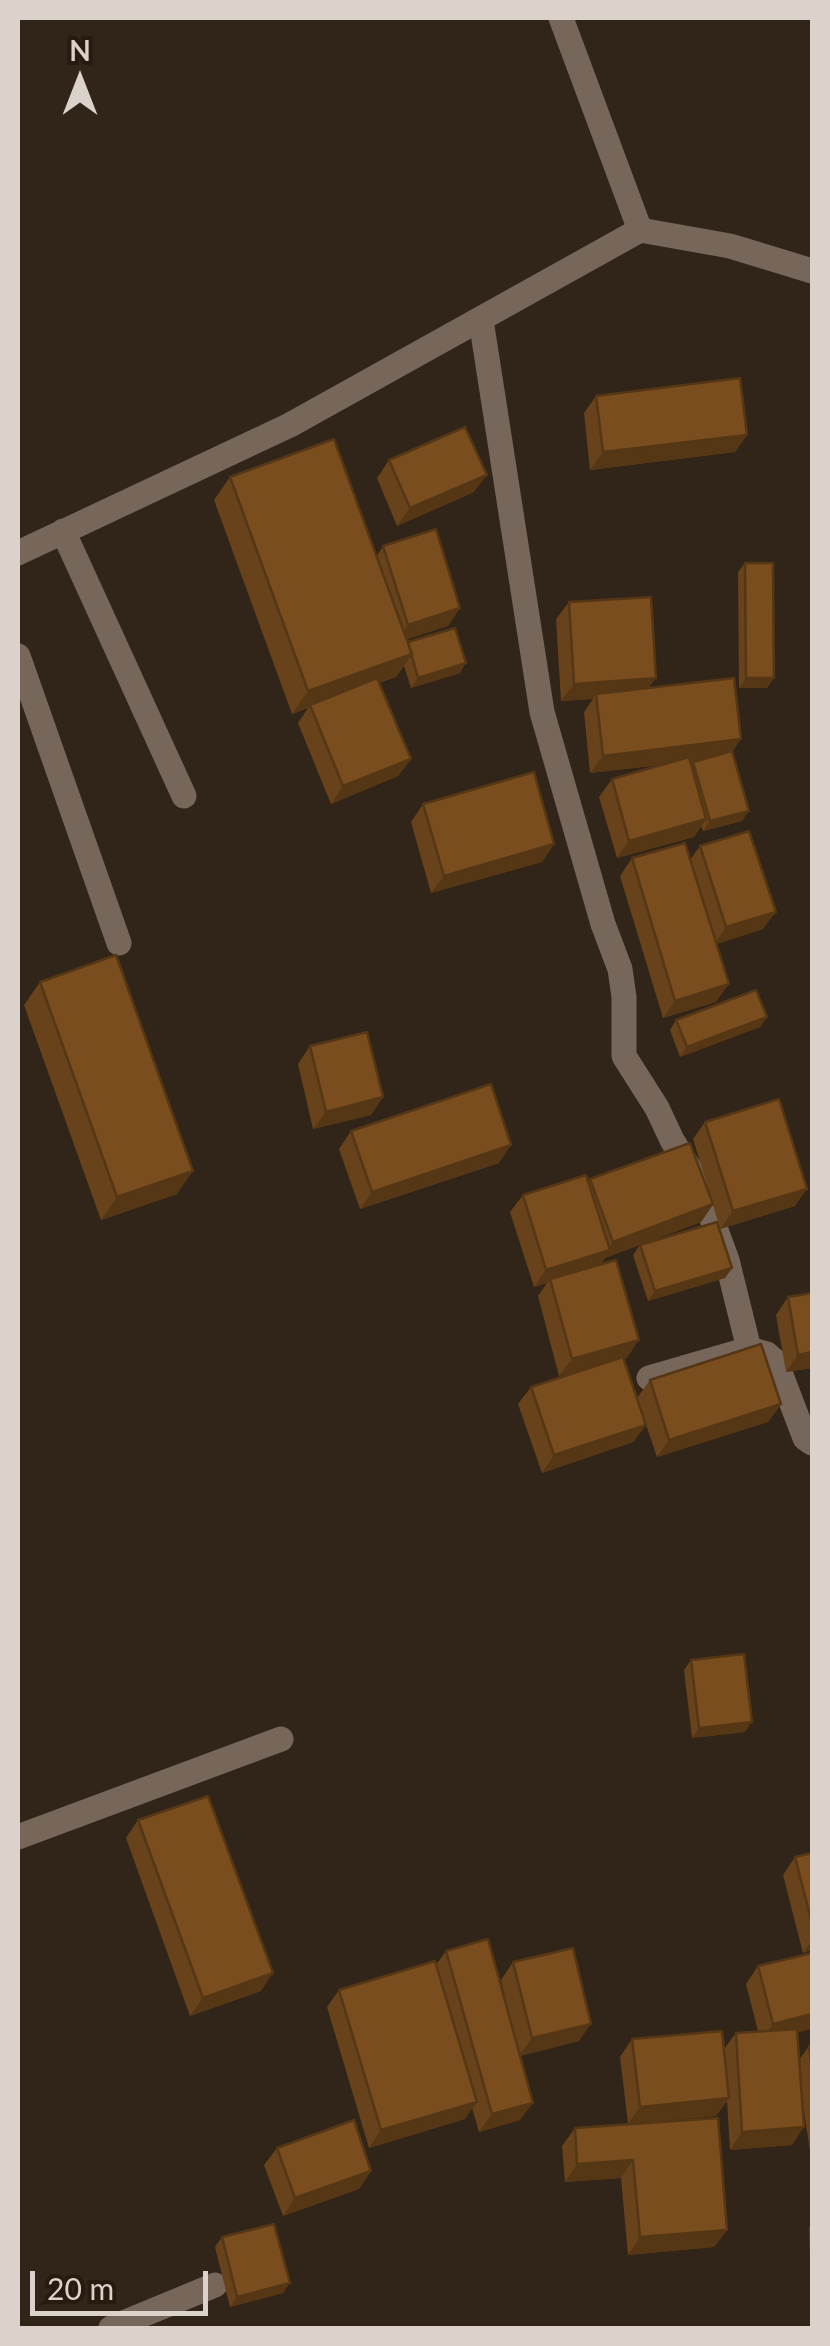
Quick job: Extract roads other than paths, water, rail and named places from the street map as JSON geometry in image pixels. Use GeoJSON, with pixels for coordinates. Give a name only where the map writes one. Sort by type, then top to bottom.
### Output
{"type":"FeatureCollection","features":[{"type":"Feature","properties":{"kind":"street"},"geometry":{"type":"LineString","coordinates":[[561,18],[640,230]]}},
{"type":"Feature","properties":{"kind":"street"},"geometry":{"type":"LineString","coordinates":[[18,553],[290,425],[640,230],[730,246],[812,272]]}},
{"type":"Feature","properties":{"kind":"street"},"geometry":{"type":"LineString","coordinates":[[481,320],[542,712],[620,970],[624,1056],[699,1184],[727,1260],[749,1349]]}},
{"type":"Feature","properties":{"kind":"street"},"geometry":{"type":"LineString","coordinates":[[63,532],[184,796]]}},
{"type":"Feature","properties":{"kind":"street"},"geometry":{"type":"LineString","coordinates":[[18,656],[119,943]]}},
{"type":"Feature","properties":{"kind":"street"},"geometry":{"type":"LineString","coordinates":[[649,1378],[749,1349],[767,1354],[776,1362],[805,1438],[812,1443]]}},
{"type":"Feature","properties":{"kind":"street"},"geometry":{"type":"LineString","coordinates":[[18,1837],[281,1739]]}},
{"type":"Feature","properties":{"kind":"street"},"geometry":{"type":"LineString","coordinates":[[111,2328],[215,2285]]}}]}
